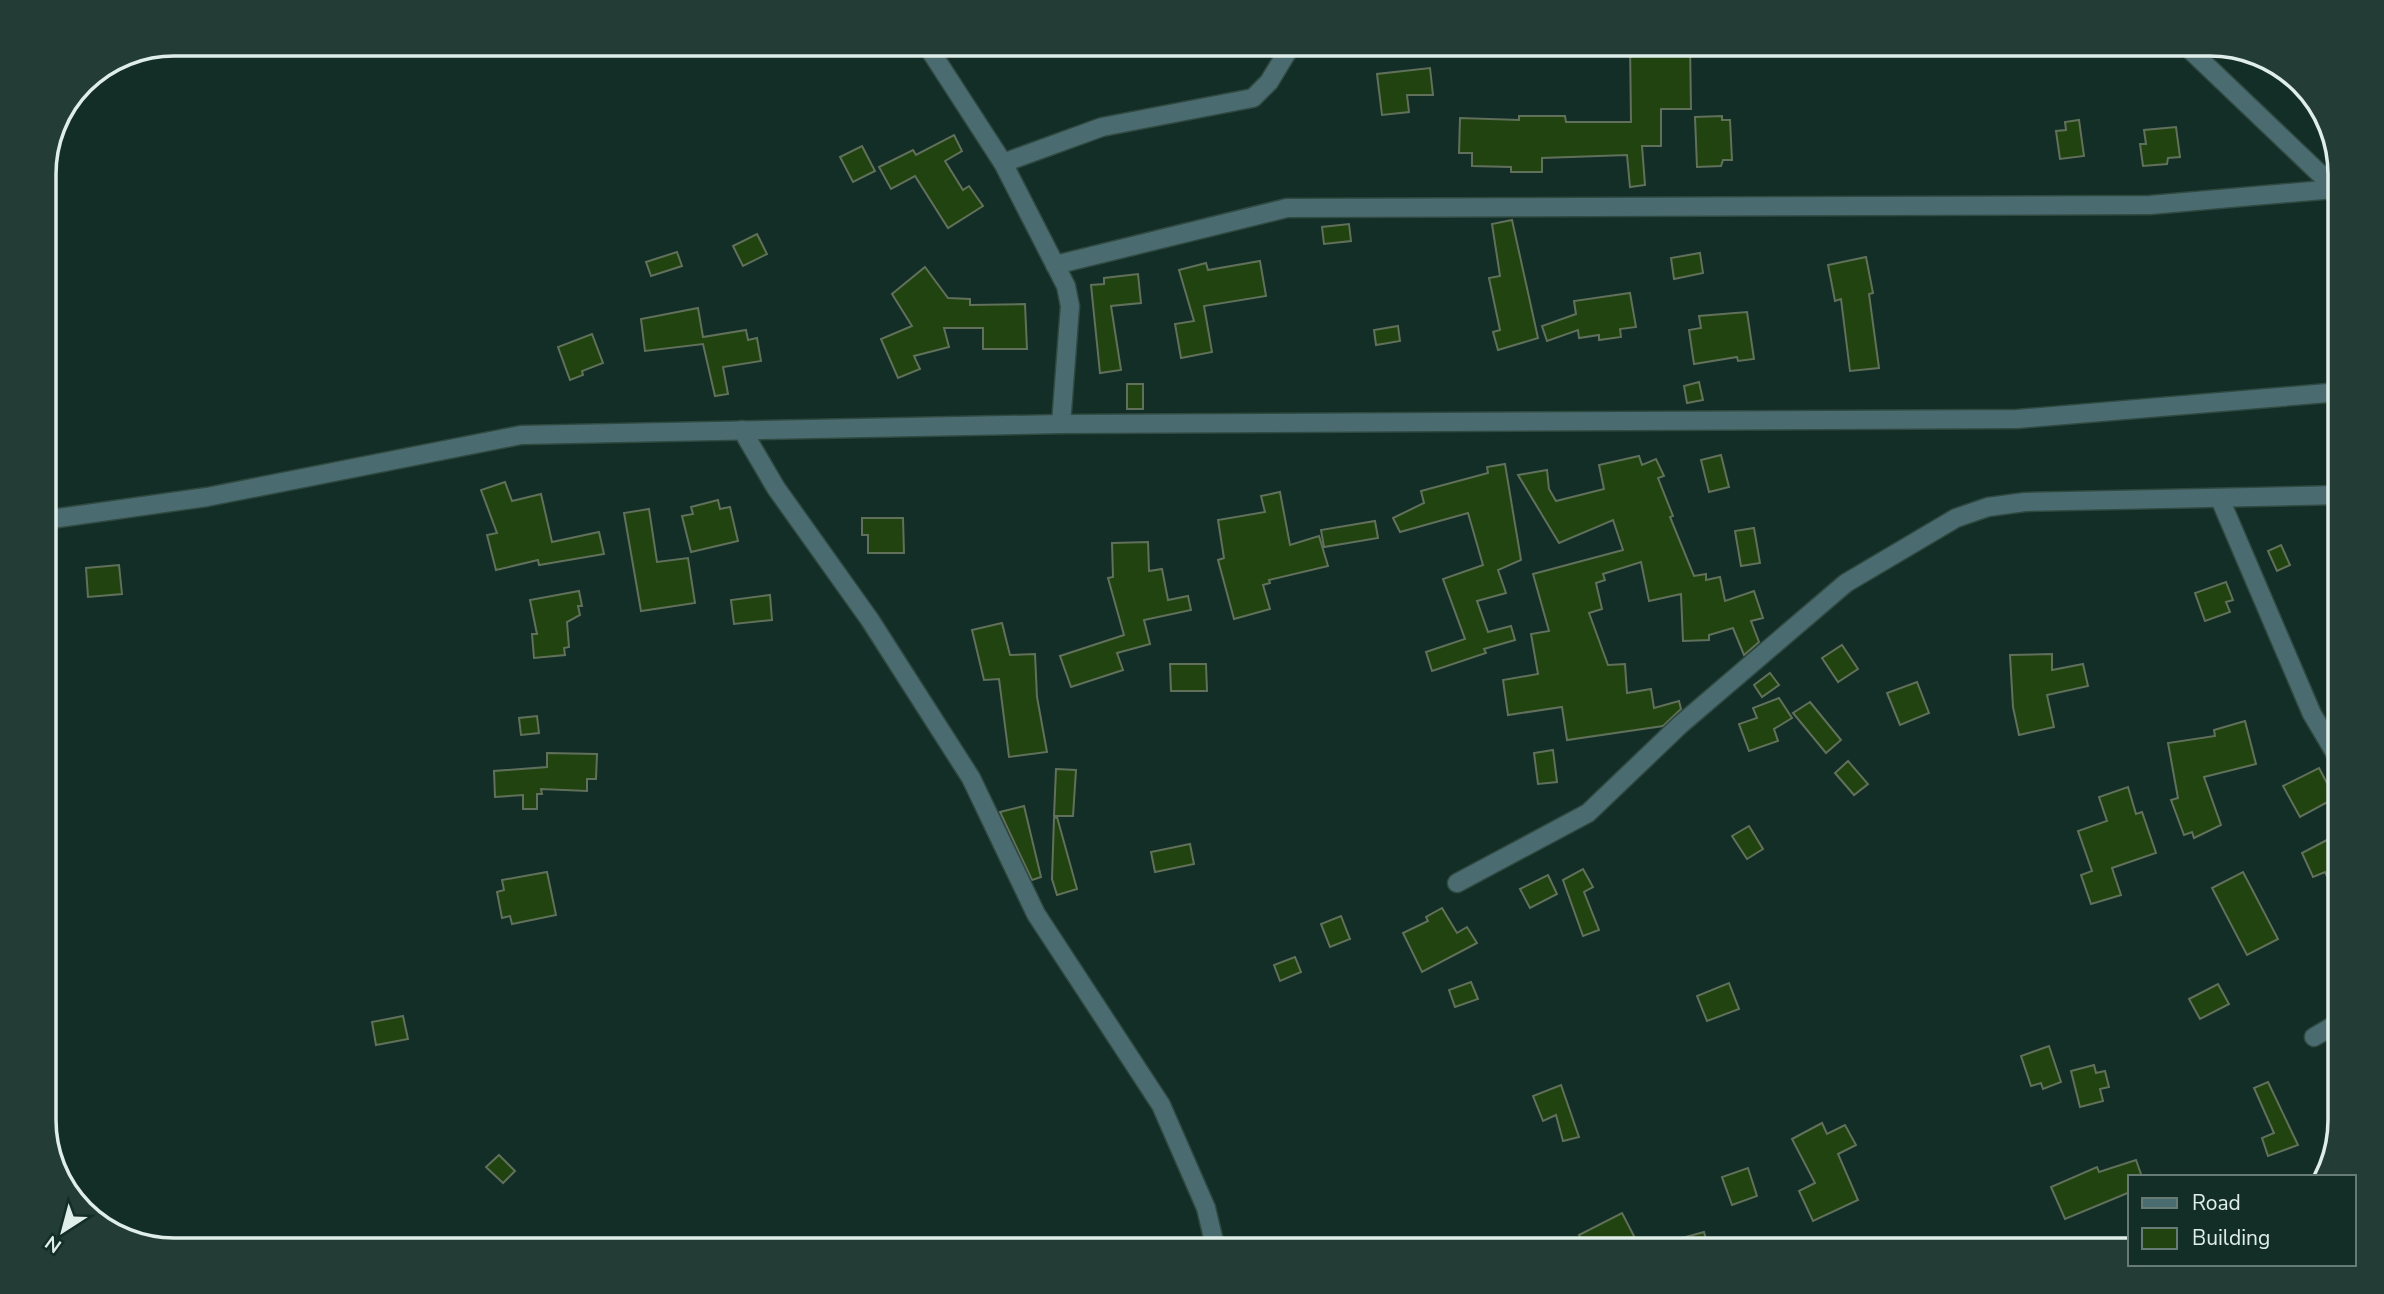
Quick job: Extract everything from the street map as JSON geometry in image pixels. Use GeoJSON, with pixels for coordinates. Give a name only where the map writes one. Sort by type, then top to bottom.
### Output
{"type":"FeatureCollection","features":[{"type":"Feature","properties":{"kind":"street"},"geometry":{"type":"LineString","coordinates":[[934,56],[1003,163],[1066,286],[1070,306],[1061,424]]}},
{"type":"Feature","properties":{"kind":"street"},"geometry":{"type":"LineString","coordinates":[[1003,163],[1102,127],[1253,98],[1269,82],[1285,56]]}},
{"type":"Feature","properties":{"kind":"street"},"geometry":{"type":"LineString","coordinates":[[2196,56],[2328,182]]}},
{"type":"Feature","properties":{"kind":"street"},"geometry":{"type":"LineString","coordinates":[[1055,265],[1287,208],[2150,205],[2328,192]]}},
{"type":"Feature","properties":{"kind":"street"},"geometry":{"type":"LineString","coordinates":[[56,518],[207,497],[521,435],[1061,424],[2017,419],[2328,393]]}},
{"type":"Feature","properties":{"kind":"street"},"geometry":{"type":"LineString","coordinates":[[742,430],[776,488],[870,620],[971,778],[1037,914],[1161,1105],[1206,1208],[1213,1238]]}},
{"type":"Feature","properties":{"kind":"street"},"geometry":{"type":"LineString","coordinates":[[1457,883],[1588,813],[1681,725],[1835,591],[1956,518],[1988,507],[2025,502],[2328,495]]}},
{"type":"Feature","properties":{"kind":"street"},"geometry":{"type":"LineString","coordinates":[[2220,499],[2312,714],[2328,741]]}},
{"type":"Feature","properties":{"kind":"street"},"geometry":{"type":"LineString","coordinates":[[2314,1037],[2328,1029]]}},
{"type":"Feature","properties":{"kind":"building"},"geometry":{"type":"Polygon","coordinates":[[[1630,56],[1690,56],[1691,109],[1661,109],[1661,146],[1642,146],[1645,185],[1630,187],[1627,155],[1542,158],[1542,172],[1511,172],[1511,167],[1472,166],[1472,153],[1459,153],[1460,118],[1519,120],[1519,116],[1565,116],[1566,122],[1631,122],[1630,56]]]}},
{"type":"Feature","properties":{"kind":"building"},"geometry":{"type":"Polygon","coordinates":[[[1430,68],[1433,95],[1407,95],[1409,112],[1382,115],[1377,74],[1430,68]]]}},
{"type":"Feature","properties":{"kind":"building"},"geometry":{"type":"Polygon","coordinates":[[[1722,116],[1722,120],[1730,120],[1732,160],[1723,160],[1721,166],[1697,167],[1695,117],[1722,116]]]}},
{"type":"Feature","properties":{"kind":"building"},"geometry":{"type":"Polygon","coordinates":[[[2079,120],[2084,156],[2060,159],[2056,131],[2066,130],[2065,122],[2079,120]]]}},
{"type":"Feature","properties":{"kind":"building"},"geometry":{"type":"Polygon","coordinates":[[[2176,127],[2180,157],[2168,158],[2167,164],[2143,166],[2140,144],[2146,144],[2144,130],[2176,127]]]}},
{"type":"Feature","properties":{"kind":"building"},"geometry":{"type":"Polygon","coordinates":[[[954,135],[962,151],[945,161],[963,190],[969,186],[983,206],[948,228],[915,176],[891,189],[879,167],[913,150],[916,155],[954,135]]]}},
{"type":"Feature","properties":{"kind":"building"},"geometry":{"type":"Polygon","coordinates":[[[862,146],[875,171],[853,182],[840,157],[862,146]]]}},
{"type":"Feature","properties":{"kind":"building"},"geometry":{"type":"Polygon","coordinates":[[[1512,220],[1538,338],[1498,350],[1493,332],[1500,330],[1489,278],[1500,276],[1492,224],[1512,220]]]}},
{"type":"Feature","properties":{"kind":"building"},"geometry":{"type":"Polygon","coordinates":[[[1349,224],[1351,241],[1324,244],[1322,227],[1349,224]]]}},
{"type":"Feature","properties":{"kind":"building"},"geometry":{"type":"Polygon","coordinates":[[[757,234],[767,254],[743,266],[733,246],[757,234]]]}},
{"type":"Feature","properties":{"kind":"building"},"geometry":{"type":"Polygon","coordinates":[[[677,252],[682,266],[651,276],[646,262],[677,252]]]}},
{"type":"Feature","properties":{"kind":"building"},"geometry":{"type":"Polygon","coordinates":[[[1700,253],[1703,273],[1674,279],[1671,258],[1700,253]]]}},
{"type":"Feature","properties":{"kind":"building"},"geometry":{"type":"Polygon","coordinates":[[[1866,257],[1873,293],[1869,294],[1879,368],[1850,371],[1841,299],[1835,301],[1828,265],[1866,257]]]}},
{"type":"Feature","properties":{"kind":"building"},"geometry":{"type":"Polygon","coordinates":[[[1260,261],[1266,296],[1204,306],[1212,352],[1181,358],[1175,324],[1194,321],[1179,270],[1206,263],[1208,270],[1260,261]]]}},
{"type":"Feature","properties":{"kind":"building"},"geometry":{"type":"Polygon","coordinates":[[[925,267],[948,298],[970,299],[970,305],[1025,304],[1027,349],[983,349],[983,328],[944,328],[949,347],[914,356],[920,369],[898,378],[881,339],[912,326],[892,294],[925,267]]]}},
{"type":"Feature","properties":{"kind":"building"},"geometry":{"type":"Polygon","coordinates":[[[1138,274],[1141,303],[1111,306],[1121,370],[1100,373],[1091,285],[1104,284],[1104,278],[1138,274]]]}},
{"type":"Feature","properties":{"kind":"building"},"geometry":{"type":"Polygon","coordinates":[[[1630,293],[1636,327],[1620,329],[1621,337],[1599,340],[1599,335],[1579,338],[1578,330],[1547,341],[1542,326],[1576,314],[1574,301],[1630,293]]]}},
{"type":"Feature","properties":{"kind":"building"},"geometry":{"type":"Polygon","coordinates":[[[698,308],[703,337],[746,330],[748,340],[757,338],[761,361],[723,367],[728,394],[715,396],[703,344],[645,351],[641,319],[698,308]]]}},
{"type":"Feature","properties":{"kind":"building"},"geometry":{"type":"Polygon","coordinates":[[[1747,312],[1754,359],[1738,361],[1737,357],[1694,364],[1689,330],[1701,328],[1699,316],[1747,312]]]}},
{"type":"Feature","properties":{"kind":"building"},"geometry":{"type":"Polygon","coordinates":[[[1398,326],[1400,341],[1376,345],[1374,330],[1398,326]]]}},
{"type":"Feature","properties":{"kind":"building"},"geometry":{"type":"Polygon","coordinates":[[[592,334],[603,363],[582,371],[583,375],[570,380],[558,347],[592,334]]]}},
{"type":"Feature","properties":{"kind":"building"},"geometry":{"type":"Polygon","coordinates":[[[1699,382],[1703,400],[1687,403],[1684,386],[1699,382]]]}},
{"type":"Feature","properties":{"kind":"building"},"geometry":{"type":"Polygon","coordinates":[[[1127,384],[1143,384],[1143,409],[1127,409],[1127,384]]]}},
{"type":"Feature","properties":{"kind":"building"},"geometry":{"type":"Polygon","coordinates":[[[1721,455],[1729,487],[1709,492],[1701,460],[1721,455]]]}},
{"type":"Feature","properties":{"kind":"building"},"geometry":{"type":"Polygon","coordinates":[[[1639,456],[1642,465],[1656,459],[1664,476],[1658,478],[1673,516],[1670,517],[1694,576],[1706,574],[1706,580],[1720,577],[1725,601],[1754,591],[1763,618],[1751,621],[1759,642],[1744,655],[1733,628],[1709,635],[1709,640],[1683,641],[1681,594],[1649,601],[1641,562],[1603,574],[1605,580],[1596,583],[1602,609],[1589,613],[1608,665],[1625,664],[1627,693],[1651,689],[1654,708],[1679,701],[1681,709],[1663,726],[1567,740],[1562,707],[1508,715],[1503,680],[1538,674],[1531,634],[1549,631],[1533,574],[1623,550],[1613,520],[1559,543],[1518,475],[1547,470],[1549,489],[1556,501],[1604,489],[1599,465],[1639,456]]]}},
{"type":"Feature","properties":{"kind":"building"},"geometry":{"type":"Polygon","coordinates":[[[1505,464],[1521,560],[1498,570],[1506,593],[1477,601],[1488,632],[1511,626],[1515,640],[1484,649],[1486,653],[1432,671],[1426,652],[1465,639],[1443,579],[1483,565],[1468,513],[1400,532],[1393,518],[1424,503],[1421,491],[1488,473],[1487,467],[1505,464]]]}},
{"type":"Feature","properties":{"kind":"building"},"geometry":{"type":"Polygon","coordinates":[[[505,482],[512,501],[541,494],[552,542],[599,532],[604,554],[539,565],[538,560],[496,570],[487,535],[497,533],[481,490],[505,482]]]}},
{"type":"Feature","properties":{"kind":"building"},"geometry":{"type":"Polygon","coordinates":[[[1280,492],[1290,545],[1319,536],[1328,566],[1269,580],[1270,583],[1263,585],[1270,609],[1234,619],[1218,560],[1224,558],[1218,520],[1265,512],[1261,496],[1280,492]]]}},
{"type":"Feature","properties":{"kind":"building"},"geometry":{"type":"Polygon","coordinates":[[[718,500],[720,509],[730,507],[738,541],[691,552],[682,516],[693,514],[691,507],[718,500]]]}},
{"type":"Feature","properties":{"kind":"building"},"geometry":{"type":"Polygon","coordinates":[[[649,509],[657,562],[688,558],[695,603],[641,611],[624,513],[649,509]]]}},
{"type":"Feature","properties":{"kind":"building"},"geometry":{"type":"Polygon","coordinates":[[[862,518],[903,518],[904,553],[868,553],[868,535],[862,535],[862,518]]]}},
{"type":"Feature","properties":{"kind":"building"},"geometry":{"type":"Polygon","coordinates":[[[1375,521],[1378,538],[1324,547],[1321,530],[1375,521]]]}},
{"type":"Feature","properties":{"kind":"building"},"geometry":{"type":"Polygon","coordinates":[[[1754,528],[1760,563],[1741,566],[1735,531],[1754,528]]]}},
{"type":"Feature","properties":{"kind":"building"},"geometry":{"type":"Polygon","coordinates":[[[1148,542],[1149,571],[1162,569],[1168,600],[1188,596],[1191,610],[1144,620],[1150,644],[1117,653],[1123,670],[1071,687],[1060,656],[1124,635],[1108,578],[1113,577],[1112,543],[1148,542]]]}},
{"type":"Feature","properties":{"kind":"building"},"geometry":{"type":"Polygon","coordinates":[[[2281,545],[2290,565],[2277,571],[2268,551],[2281,545]]]}},
{"type":"Feature","properties":{"kind":"building"},"geometry":{"type":"Polygon","coordinates":[[[119,565],[122,594],[88,597],[86,568],[119,565]]]}},
{"type":"Feature","properties":{"kind":"building"},"geometry":{"type":"Polygon","coordinates":[[[2226,582],[2233,600],[2226,602],[2230,612],[2205,621],[2195,593],[2226,582]]]}},
{"type":"Feature","properties":{"kind":"building"},"geometry":{"type":"Polygon","coordinates":[[[579,591],[582,606],[578,606],[580,615],[567,622],[569,647],[564,648],[565,655],[534,658],[532,634],[537,634],[530,600],[579,591]]]}},
{"type":"Feature","properties":{"kind":"building"},"geometry":{"type":"Polygon","coordinates":[[[770,595],[772,620],[734,624],[731,600],[770,595]]]}},
{"type":"Feature","properties":{"kind":"building"},"geometry":{"type":"Polygon","coordinates":[[[1002,623],[1010,655],[1035,654],[1037,697],[1047,752],[1009,757],[999,679],[984,680],[972,630],[1002,623]]]}},
{"type":"Feature","properties":{"kind":"building"},"geometry":{"type":"Polygon","coordinates":[[[1842,645],[1858,669],[1838,682],[1822,658],[1842,645]]]}},
{"type":"Feature","properties":{"kind":"building"},"geometry":{"type":"Polygon","coordinates":[[[2052,654],[2052,670],[2083,664],[2088,686],[2047,695],[2054,727],[2019,735],[2013,707],[2010,655],[2052,654]]]}},
{"type":"Feature","properties":{"kind":"building"},"geometry":{"type":"Polygon","coordinates":[[[1170,664],[1206,664],[1207,691],[1171,691],[1170,664]]]}},
{"type":"Feature","properties":{"kind":"building"},"geometry":{"type":"Polygon","coordinates":[[[1770,673],[1779,685],[1762,697],[1754,685],[1770,673]]]}},
{"type":"Feature","properties":{"kind":"building"},"geometry":{"type":"Polygon","coordinates":[[[1917,682],[1929,713],[1900,725],[1887,693],[1917,682]]]}},
{"type":"Feature","properties":{"kind":"building"},"geometry":{"type":"Polygon","coordinates":[[[1779,698],[1792,718],[1774,729],[1778,741],[1749,751],[1739,724],[1757,718],[1753,708],[1779,698]]]}},
{"type":"Feature","properties":{"kind":"building"},"geometry":{"type":"Polygon","coordinates":[[[1810,702],[1841,740],[1826,753],[1793,713],[1810,702]]]}},
{"type":"Feature","properties":{"kind":"building"},"geometry":{"type":"Polygon","coordinates":[[[537,716],[539,733],[521,735],[519,718],[537,716]]]}},
{"type":"Feature","properties":{"kind":"building"},"geometry":{"type":"Polygon","coordinates":[[[2245,721],[2256,764],[2204,777],[2221,825],[2194,838],[2192,832],[2184,835],[2171,800],[2178,798],[2168,743],[2215,736],[2214,730],[2245,721]]]}},
{"type":"Feature","properties":{"kind":"building"},"geometry":{"type":"Polygon","coordinates":[[[1553,750],[1557,782],[1538,784],[1534,753],[1553,750]]]}},
{"type":"Feature","properties":{"kind":"building"},"geometry":{"type":"Polygon","coordinates":[[[547,753],[597,754],[596,779],[587,779],[587,791],[541,789],[542,794],[537,794],[537,809],[523,809],[523,795],[495,797],[494,771],[547,767],[547,753]]]}},
{"type":"Feature","properties":{"kind":"building"},"geometry":{"type":"Polygon","coordinates":[[[1848,761],[1868,784],[1854,795],[1835,773],[1848,761]]]}},
{"type":"Feature","properties":{"kind":"building"},"geometry":{"type":"Polygon","coordinates":[[[2319,768],[2328,785],[2328,802],[2300,817],[2283,786],[2319,768]]]}},
{"type":"Feature","properties":{"kind":"building"},"geometry":{"type":"Polygon","coordinates":[[[1056,769],[1076,770],[1073,816],[1054,816],[1056,769]]]}},
{"type":"Feature","properties":{"kind":"building"},"geometry":{"type":"Polygon","coordinates":[[[2128,787],[2136,814],[2142,812],[2156,853],[2112,868],[2121,895],[2091,904],[2081,875],[2092,871],[2078,831],[2107,821],[2099,797],[2128,787]]]}},
{"type":"Feature","properties":{"kind":"building"},"geometry":{"type":"Polygon","coordinates":[[[1024,806],[1041,877],[1032,880],[1000,812],[1024,806]]]}},
{"type":"Feature","properties":{"kind":"building"},"geometry":{"type":"Polygon","coordinates":[[[1057,817],[1077,889],[1057,895],[1052,879],[1054,818],[1057,817]]]}},
{"type":"Feature","properties":{"kind":"building"},"geometry":{"type":"Polygon","coordinates":[[[1749,826],[1763,849],[1747,859],[1732,836],[1749,826]]]}},
{"type":"Feature","properties":{"kind":"building"},"geometry":{"type":"Polygon","coordinates":[[[2327,840],[2328,878],[2325,872],[2313,877],[2302,853],[2327,840]]]}},
{"type":"Feature","properties":{"kind":"building"},"geometry":{"type":"Polygon","coordinates":[[[1190,844],[1194,864],[1155,872],[1151,852],[1190,844]]]}},
{"type":"Feature","properties":{"kind":"building"},"geometry":{"type":"Polygon","coordinates":[[[1583,869],[1593,887],[1584,892],[1599,930],[1583,936],[1563,880],[1583,869]]]}},
{"type":"Feature","properties":{"kind":"building"},"geometry":{"type":"Polygon","coordinates":[[[547,872],[556,915],[512,924],[510,916],[502,918],[497,892],[504,890],[502,880],[547,872]]]}},
{"type":"Feature","properties":{"kind":"building"},"geometry":{"type":"Polygon","coordinates":[[[2243,872],[2278,939],[2247,955],[2212,888],[2243,872]]]}},
{"type":"Feature","properties":{"kind":"building"},"geometry":{"type":"Polygon","coordinates":[[[1548,875],[1557,894],[1530,908],[1520,889],[1548,875]]]}},
{"type":"Feature","properties":{"kind":"building"},"geometry":{"type":"Polygon","coordinates":[[[1442,908],[1457,933],[1467,927],[1477,943],[1422,972],[1403,933],[1428,921],[1426,917],[1442,908]]]}},
{"type":"Feature","properties":{"kind":"building"},"geometry":{"type":"Polygon","coordinates":[[[1341,916],[1350,939],[1330,947],[1321,924],[1341,916]]]}},
{"type":"Feature","properties":{"kind":"building"},"geometry":{"type":"Polygon","coordinates":[[[1295,957],[1301,972],[1280,981],[1274,965],[1295,957]]]}},
{"type":"Feature","properties":{"kind":"building"},"geometry":{"type":"Polygon","coordinates":[[[1471,982],[1478,999],[1455,1007],[1449,990],[1471,982]]]}},
{"type":"Feature","properties":{"kind":"building"},"geometry":{"type":"Polygon","coordinates":[[[1729,983],[1739,1009],[1707,1021],[1697,996],[1729,983]]]}},
{"type":"Feature","properties":{"kind":"building"},"geometry":{"type":"Polygon","coordinates":[[[2218,984],[2229,1004],[2200,1019],[2189,999],[2218,984]]]}},
{"type":"Feature","properties":{"kind":"building"},"geometry":{"type":"Polygon","coordinates":[[[403,1016],[408,1039],[376,1045],[372,1022],[403,1016]]]}},
{"type":"Feature","properties":{"kind":"building"},"geometry":{"type":"Polygon","coordinates":[[[2049,1046],[2061,1082],[2043,1089],[2041,1083],[2031,1086],[2021,1056],[2049,1046]]]}},
{"type":"Feature","properties":{"kind":"building"},"geometry":{"type":"Polygon","coordinates":[[[2094,1065],[2096,1073],[2105,1071],[2109,1087],[2100,1089],[2103,1101],[2080,1107],[2071,1071],[2094,1065]]]}},
{"type":"Feature","properties":{"kind":"building"},"geometry":{"type":"Polygon","coordinates":[[[2268,1082],[2298,1145],[2268,1156],[2262,1138],[2274,1133],[2254,1088],[2268,1082]]]}},
{"type":"Feature","properties":{"kind":"building"},"geometry":{"type":"Polygon","coordinates":[[[1561,1085],[1579,1137],[1563,1141],[1556,1115],[1543,1121],[1533,1096],[1561,1085]]]}},
{"type":"Feature","properties":{"kind":"building"},"geometry":{"type":"Polygon","coordinates":[[[1822,1123],[1827,1134],[1845,1125],[1856,1145],[1838,1154],[1858,1200],[1813,1221],[1799,1191],[1815,1183],[1792,1139],[1822,1123]]]}},
{"type":"Feature","properties":{"kind":"building"},"geometry":{"type":"Polygon","coordinates":[[[499,1155],[515,1171],[503,1183],[486,1167],[499,1155]]]}},
{"type":"Feature","properties":{"kind":"building"},"geometry":{"type":"Polygon","coordinates":[[[2136,1160],[2141,1175],[2128,1175],[2128,1193],[2065,1219],[2051,1187],[2097,1167],[2099,1172],[2136,1160]]]}},
{"type":"Feature","properties":{"kind":"building"},"geometry":{"type":"Polygon","coordinates":[[[1748,1168],[1757,1196],[1732,1205],[1722,1177],[1748,1168]]]}},
{"type":"Feature","properties":{"kind":"building"},"geometry":{"type":"Polygon","coordinates":[[[1622,1213],[1635,1238],[1580,1238],[1579,1235],[1622,1213]]]}},
{"type":"Feature","properties":{"kind":"building"},"geometry":{"type":"Polygon","coordinates":[[[1704,1232],[1706,1238],[1682,1238],[1704,1232]]]}}]}
